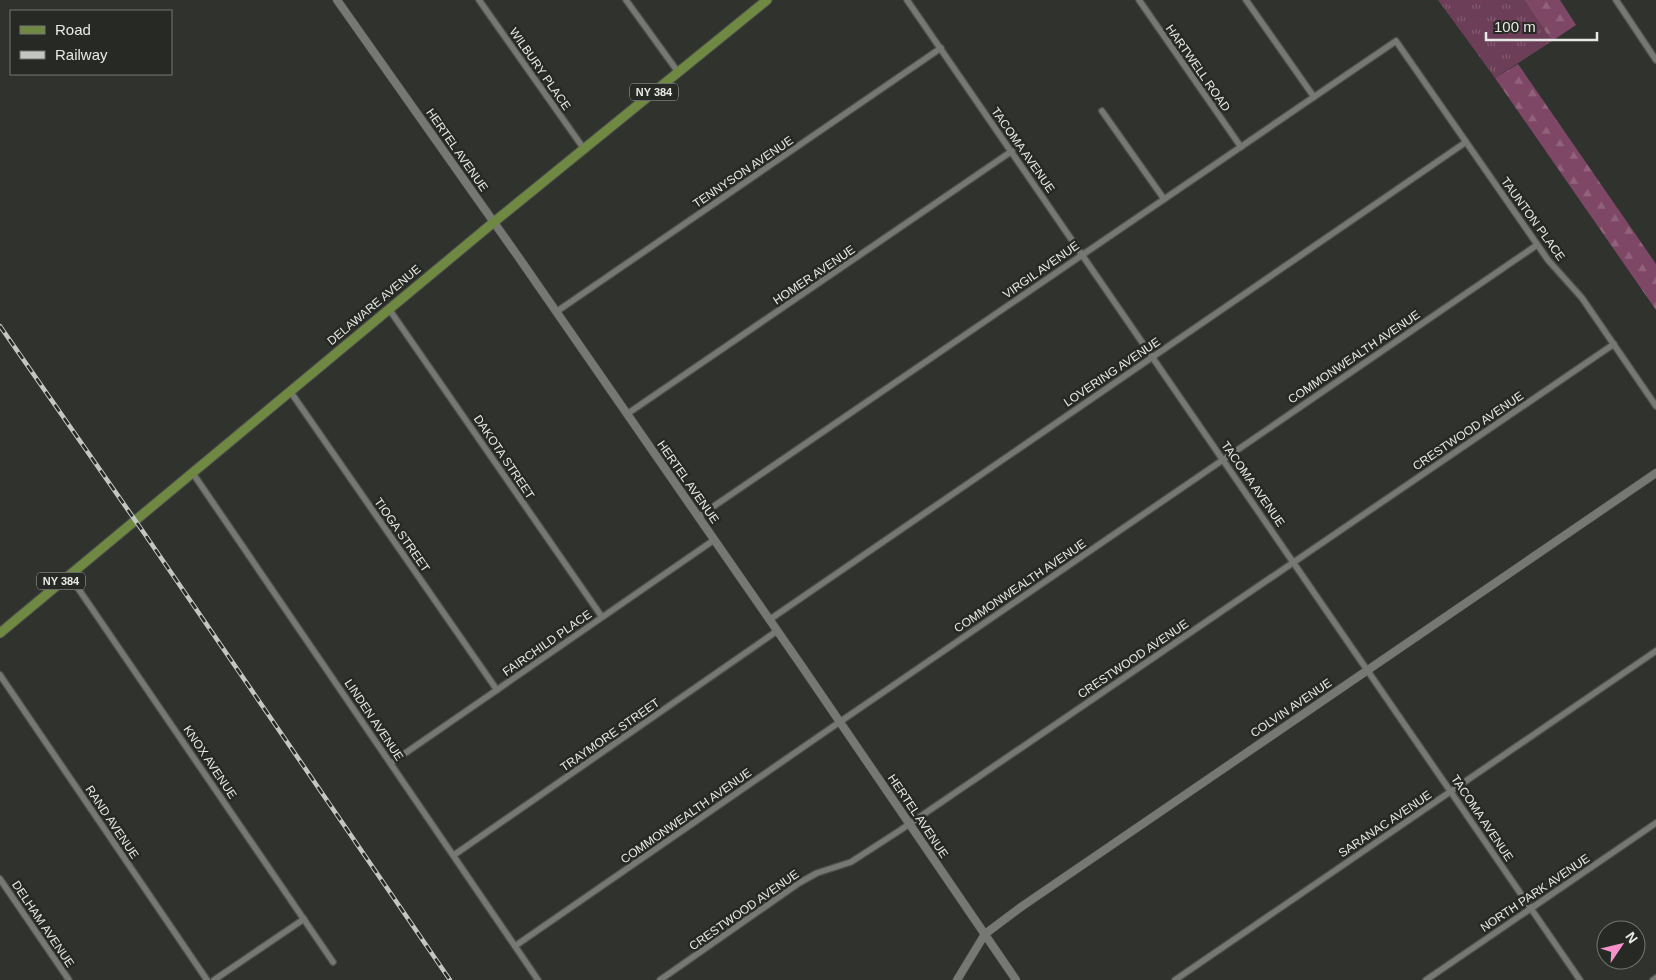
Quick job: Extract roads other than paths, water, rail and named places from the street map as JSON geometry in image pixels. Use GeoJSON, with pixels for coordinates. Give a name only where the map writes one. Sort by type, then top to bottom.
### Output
{"type":"FeatureCollection","features":[{"type":"Feature","properties":{"kind":"main road","name":"DELAWARE AVENUE"},"geometry":{"type":"LineString","coordinates":[[0,633],[494,222],[767,0]]}},
{"type":"Feature","properties":{"kind":"street","name":"HERTEL AVENUE"},"geometry":{"type":"LineString","coordinates":[[337,0],[494,222],[1016,980]]}},
{"type":"Feature","properties":{"kind":"street","name":"WILBURY PLACE"},"geometry":{"type":"LineString","coordinates":[[479,0],[584,148]]}},
{"type":"Feature","properties":{"kind":"street"},"geometry":{"type":"LineString","coordinates":[[626,0],[678,72]]}},
{"type":"Feature","properties":{"kind":"street","name":"TACOMA AVENUE"},"geometry":{"type":"LineString","coordinates":[[907,0],[1580,980]]}},
{"type":"Feature","properties":{"kind":"street","name":"HARTWELL ROAD"},"geometry":{"type":"LineString","coordinates":[[1139,0],[1240,147]]}},
{"type":"Feature","properties":{"kind":"street"},"geometry":{"type":"LineString","coordinates":[[1246,0],[1314,97]]}},
{"type":"Feature","properties":{"kind":"street"},"geometry":{"type":"LineString","coordinates":[[1616,0],[1656,60]]}},
{"type":"Feature","properties":{"kind":"street","name":"VIRGIL AVENUE"},"geometry":{"type":"LineString","coordinates":[[698,517],[1396,41]]}},
{"type":"Feature","properties":{"kind":"street","name":"TAUNTON PLACE"},"geometry":{"type":"LineString","coordinates":[[1396,41],[1537,245],[1582,298],[1656,406]]}},
{"type":"Feature","properties":{"kind":"street","name":"TENNYSON AVENUE"},"geometry":{"type":"LineString","coordinates":[[556,312],[941,48]]}},
{"type":"Feature","properties":{"kind":"street"},"geometry":{"type":"LineString","coordinates":[[1102,111],[1164,199]]}},
{"type":"Feature","properties":{"kind":"street","name":"LOVERING AVENUE"},"geometry":{"type":"LineString","coordinates":[[769,620],[1466,142]]}},
{"type":"Feature","properties":{"kind":"street","name":"HOMER AVENUE"},"geometry":{"type":"LineString","coordinates":[[627,414],[1012,151]]}},
{"type":"Feature","properties":{"kind":"street","name":"COMMONWEALTH AVENUE"},"geometry":{"type":"LineString","coordinates":[[515,946],[1537,245]]}},
{"type":"Feature","properties":{"kind":"street","name":"DAKOTA STREET"},"geometry":{"type":"LineString","coordinates":[[389,309],[602,618]]}},
{"type":"Feature","properties":{"kind":"street","name":"CRESTWOOD AVENUE"},"geometry":{"type":"LineString","coordinates":[[660,980],[809,877],[851,862],[910,824],[1614,344]]}},
{"type":"Feature","properties":{"kind":"street","name":"TIOGA STREET"},"geometry":{"type":"LineString","coordinates":[[290,391],[497,690]]}},
{"type":"Feature","properties":{"kind":"street","name":"LINDEN AVENUE"},"geometry":{"type":"LineString","coordinates":[[192,472],[538,980]]}},
{"type":"Feature","properties":{"kind":"street","name":"COLVIN AVENUE"},"geometry":{"type":"LineString","coordinates":[[957,980],[985,934],[1028,902],[1656,473]]}},
{"type":"Feature","properties":{"kind":"street","name":"FAIRCHILD PLACE"},"geometry":{"type":"LineString","coordinates":[[391,763],[714,540]]}},
{"type":"Feature","properties":{"kind":"street","name":"KNOX AVENUE"},"geometry":{"type":"LineString","coordinates":[[70,575],[333,962]]}},
{"type":"Feature","properties":{"kind":"street","name":"TRAYMORE STREET"},"geometry":{"type":"LineString","coordinates":[[454,855],[777,631]]}},
{"type":"Feature","properties":{"kind":"street","name":"SARANAC AVENUE"},"geometry":{"type":"LineString","coordinates":[[1175,980],[1656,651]]}},
{"type":"Feature","properties":{"kind":"street","name":"RAND AVENUE"},"geometry":{"type":"LineString","coordinates":[[0,675],[207,980]]}},
{"type":"Feature","properties":{"kind":"street","name":"NORTH PARK AVENUE"},"geometry":{"type":"LineString","coordinates":[[1426,980],[1656,823]]}},
{"type":"Feature","properties":{"kind":"street","name":"DELHAM AVENUE"},"geometry":{"type":"LineString","coordinates":[[0,879],[69,980]]}},
{"type":"Feature","properties":{"kind":"street"},"geometry":{"type":"LineString","coordinates":[[214,980],[304,919]]}},
{"type":"Feature","properties":{"kind":"railway"},"geometry":{"type":"LineString","coordinates":[[0,326],[450,980]]}}]}
